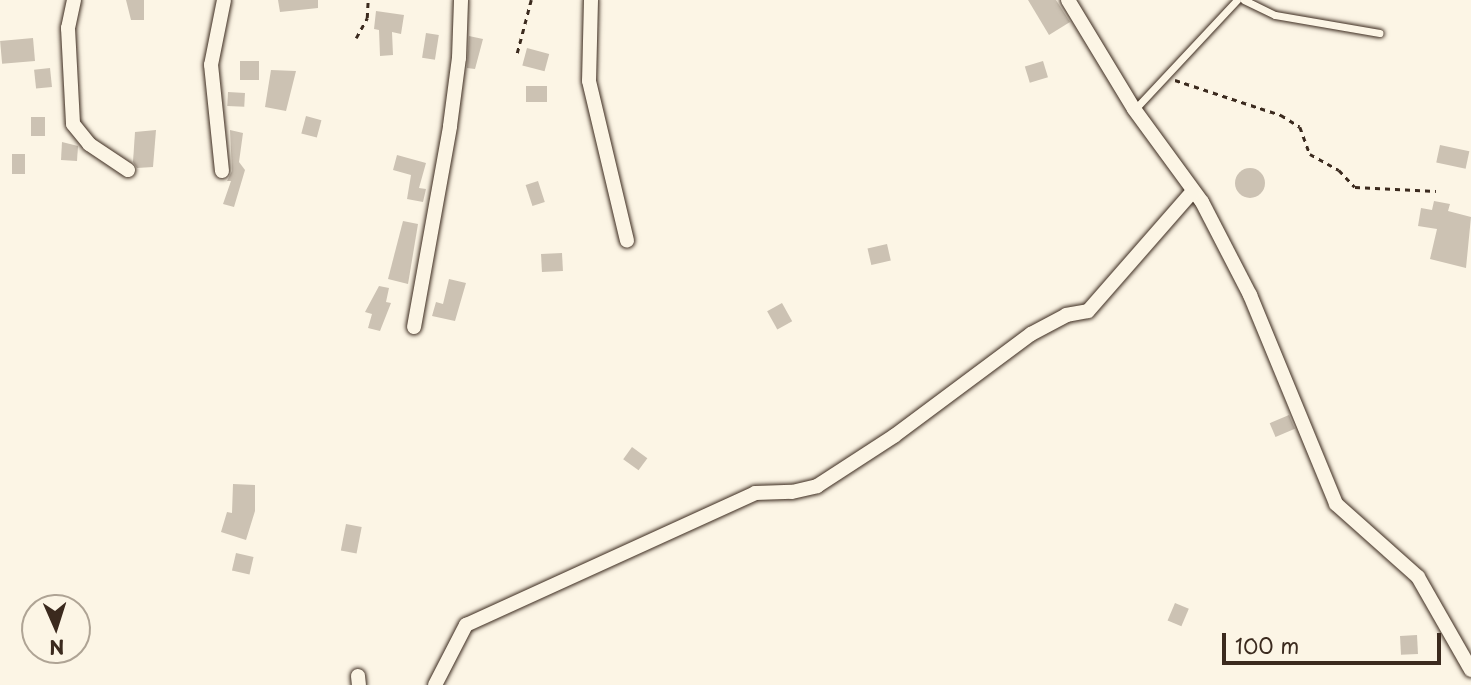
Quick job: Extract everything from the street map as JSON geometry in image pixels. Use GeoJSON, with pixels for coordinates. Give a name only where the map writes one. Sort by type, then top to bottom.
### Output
{"type":"FeatureCollection","features":[{"type":"Feature","properties":{"kind":"street"},"geometry":{"type":"LineString","coordinates":[[74,0],[68,28],[73,124],[89,144],[128,170]]}},
{"type":"Feature","properties":{"kind":"street"},"geometry":{"type":"LineString","coordinates":[[222,171],[211,65],[224,0]]}},
{"type":"Feature","properties":{"kind":"street"},"geometry":{"type":"LineString","coordinates":[[414,327],[450,126],[459,58],[461,0]]}},
{"type":"Feature","properties":{"kind":"street"},"geometry":{"type":"LineString","coordinates":[[591,0],[589,81],[628,241]]}},
{"type":"Feature","properties":{"kind":"street"},"geometry":{"type":"LineString","coordinates":[[1068,0],[1134,109],[1193,191],[1250,295],[1336,504],[1418,577],[1471,670]]}},
{"type":"Feature","properties":{"kind":"street"},"geometry":{"type":"LineString","coordinates":[[435,685],[466,625],[755,493],[792,492],[817,486],[894,436],[1031,334],[1066,315],[1088,311],[1193,191]]}},
{"type":"Feature","properties":{"kind":"lane"},"geometry":{"type":"LineString","coordinates":[[1134,109],[1237,0]]}},
{"type":"Feature","properties":{"kind":"lane"},"geometry":{"type":"LineString","coordinates":[[1244,0],[1275,15],[1379,33]]}},
{"type":"Feature","properties":{"kind":"path"},"geometry":{"type":"LineString","coordinates":[[356,38],[367,18],[368,0]]}},
{"type":"Feature","properties":{"kind":"path"},"geometry":{"type":"LineString","coordinates":[[517,53],[531,0]]}},
{"type":"Feature","properties":{"kind":"path"},"geometry":{"type":"LineString","coordinates":[[1165,76],[1281,115],[1300,127],[1310,154],[1339,170],[1355,187],[1436,191]]}},
{"type":"Feature","properties":{"kind":"building"},"geometry":{"type":"Polygon","coordinates":[[[126,0],[144,0],[144,20],[131,20],[126,0]]]}},
{"type":"Feature","properties":{"kind":"building"},"geometry":{"type":"Polygon","coordinates":[[[278,0],[318,0],[318,8],[280,12],[278,0]]]}},
{"type":"Feature","properties":{"kind":"building"},"geometry":{"type":"Polygon","coordinates":[[[1028,0],[1056,0],[1070,22],[1049,35],[1028,0]]]}},
{"type":"Feature","properties":{"kind":"building"},"geometry":{"type":"Polygon","coordinates":[[[376,11],[404,15],[401,34],[392,32],[393,55],[380,56],[379,30],[374,29],[376,11]]]}},
{"type":"Feature","properties":{"kind":"building"},"geometry":{"type":"Polygon","coordinates":[[[426,33],[439,35],[435,60],[422,58],[426,33]]]}},
{"type":"Feature","properties":{"kind":"building"},"geometry":{"type":"Polygon","coordinates":[[[469,36],[483,39],[475,69],[467,68],[469,36]]]}},
{"type":"Feature","properties":{"kind":"building"},"geometry":{"type":"Polygon","coordinates":[[[33,38],[35,61],[2,64],[0,41],[33,38]]]}},
{"type":"Feature","properties":{"kind":"building"},"geometry":{"type":"Polygon","coordinates":[[[527,48],[549,54],[545,71],[522,65],[527,48]]]}},
{"type":"Feature","properties":{"kind":"building"},"geometry":{"type":"Polygon","coordinates":[[[240,61],[259,61],[259,80],[240,80],[240,61]]]}},
{"type":"Feature","properties":{"kind":"building"},"geometry":{"type":"Polygon","coordinates":[[[1043,61],[1048,77],[1030,83],[1025,67],[1043,61]]]}},
{"type":"Feature","properties":{"kind":"building"},"geometry":{"type":"Polygon","coordinates":[[[50,68],[52,87],[36,89],[34,70],[50,68]]]}},
{"type":"Feature","properties":{"kind":"building"},"geometry":{"type":"Polygon","coordinates":[[[271,70],[296,71],[286,111],[265,107],[271,70]]]}},
{"type":"Feature","properties":{"kind":"building"},"geometry":{"type":"Polygon","coordinates":[[[526,86],[547,86],[547,102],[526,102],[526,86]]]}},
{"type":"Feature","properties":{"kind":"building"},"geometry":{"type":"Polygon","coordinates":[[[228,92],[245,93],[244,107],[227,106],[228,92]]]}},
{"type":"Feature","properties":{"kind":"building"},"geometry":{"type":"Polygon","coordinates":[[[306,116],[321,120],[317,138],[301,133],[306,116]]]}},
{"type":"Feature","properties":{"kind":"building"},"geometry":{"type":"Polygon","coordinates":[[[31,117],[45,117],[45,136],[31,136],[31,117]]]}},
{"type":"Feature","properties":{"kind":"building"},"geometry":{"type":"Polygon","coordinates":[[[156,130],[153,167],[137,168],[133,162],[135,132],[156,130]]]}},
{"type":"Feature","properties":{"kind":"building"},"geometry":{"type":"Polygon","coordinates":[[[230,130],[243,133],[239,162],[245,170],[234,207],[223,204],[231,181],[227,181],[232,171],[230,130]]]}},
{"type":"Feature","properties":{"kind":"building"},"geometry":{"type":"Polygon","coordinates":[[[62,142],[78,146],[77,161],[61,160],[62,142]]]}},
{"type":"Feature","properties":{"kind":"building"},"geometry":{"type":"Polygon","coordinates":[[[1440,145],[1469,151],[1466,169],[1436,163],[1440,145]]]}},
{"type":"Feature","properties":{"kind":"building"},"geometry":{"type":"Polygon","coordinates":[[[12,154],[25,154],[25,174],[12,174],[12,154]]]}},
{"type":"Feature","properties":{"kind":"building"},"geometry":{"type":"Polygon","coordinates":[[[397,155],[426,163],[419,188],[426,189],[423,202],[407,199],[411,175],[393,170],[397,155]]]}},
{"type":"Feature","properties":{"kind":"building"},"geometry":{"type":"Polygon","coordinates":[[[1250,168],[1261,172],[1265,183],[1261,194],[1250,198],[1239,194],[1235,183],[1239,172],[1250,168]]]}},
{"type":"Feature","properties":{"kind":"building"},"geometry":{"type":"Polygon","coordinates":[[[538,181],[545,202],[532,206],[526,185],[538,181]]]}},
{"type":"Feature","properties":{"kind":"building"},"geometry":{"type":"Polygon","coordinates":[[[1434,201],[1450,204],[1448,211],[1471,217],[1466,268],[1430,259],[1437,229],[1418,226],[1421,208],[1432,210],[1434,201]]]}},
{"type":"Feature","properties":{"kind":"building"},"geometry":{"type":"Polygon","coordinates":[[[403,221],[418,224],[408,284],[388,279],[403,221]]]}},
{"type":"Feature","properties":{"kind":"building"},"geometry":{"type":"Polygon","coordinates":[[[887,244],[891,261],[871,265],[868,248],[887,244]]]}},
{"type":"Feature","properties":{"kind":"building"},"geometry":{"type":"Polygon","coordinates":[[[562,253],[563,271],[542,272],[541,254],[562,253]]]}},
{"type":"Feature","properties":{"kind":"building"},"geometry":{"type":"Polygon","coordinates":[[[449,279],[466,283],[455,321],[432,316],[436,302],[443,304],[449,279]]]}},
{"type":"Feature","properties":{"kind":"building"},"geometry":{"type":"Polygon","coordinates":[[[379,286],[389,288],[386,302],[391,303],[380,331],[368,328],[372,314],[365,312],[379,286]]]}},
{"type":"Feature","properties":{"kind":"building"},"geometry":{"type":"Polygon","coordinates":[[[782,303],[792,321],[777,330],[767,311],[782,303]]]}},
{"type":"Feature","properties":{"kind":"building"},"geometry":{"type":"Polygon","coordinates":[[[1289,415],[1295,429],[1276,437],[1270,423],[1289,415]]]}},
{"type":"Feature","properties":{"kind":"building"},"geometry":{"type":"Polygon","coordinates":[[[632,447],[647,458],[639,470],[623,459],[632,447]]]}},
{"type":"Feature","properties":{"kind":"building"},"geometry":{"type":"Polygon","coordinates":[[[233,484],[255,485],[255,511],[246,540],[221,532],[227,512],[232,513],[233,484]]]}},
{"type":"Feature","properties":{"kind":"building"},"geometry":{"type":"Polygon","coordinates":[[[346,524],[362,527],[357,554],[341,551],[346,524]]]}},
{"type":"Feature","properties":{"kind":"building"},"geometry":{"type":"Polygon","coordinates":[[[236,553],[254,557],[249,575],[232,571],[236,553]]]}},
{"type":"Feature","properties":{"kind":"building"},"geometry":{"type":"Polygon","coordinates":[[[1175,603],[1189,609],[1181,626],[1168,620],[1175,603]]]}},
{"type":"Feature","properties":{"kind":"building"},"geometry":{"type":"Polygon","coordinates":[[[1417,635],[1418,654],[1401,655],[1400,636],[1417,635]]]}}]}
